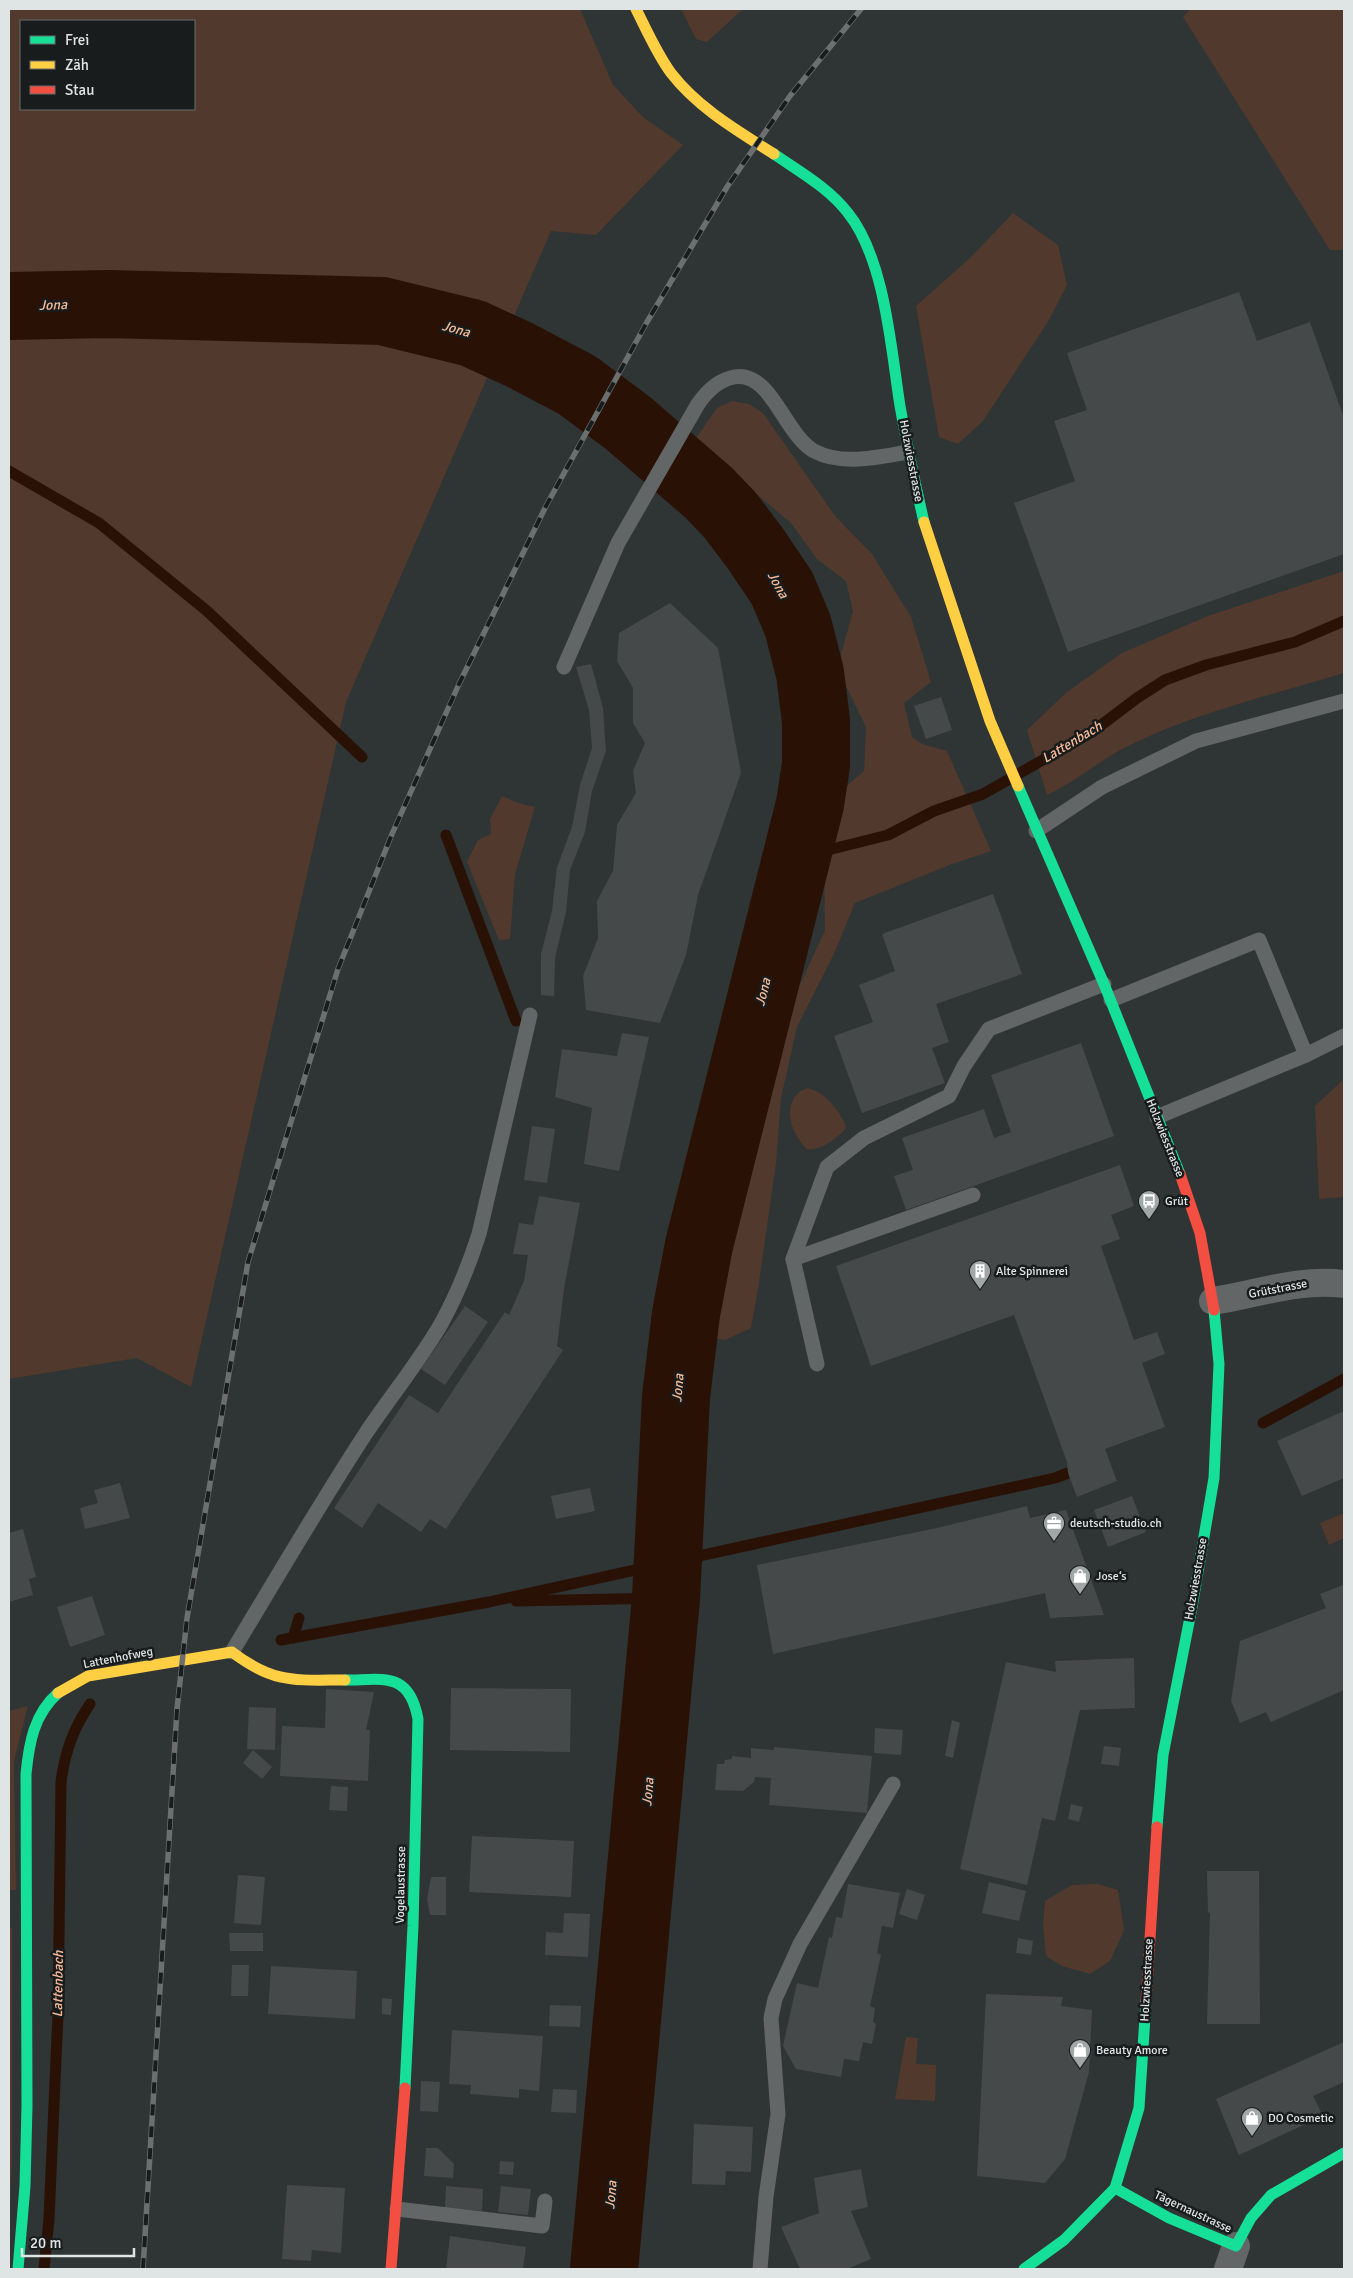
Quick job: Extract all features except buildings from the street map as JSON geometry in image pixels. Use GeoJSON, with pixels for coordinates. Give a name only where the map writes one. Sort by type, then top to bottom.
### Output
{"type":"FeatureCollection","features":[{"type":"Feature","properties":{"kind":"street","name":"Holzwiesstrasse"},"geometry":{"type":"LineString","coordinates":[[636,9],[658,53],[672,74],[690,93],[719,118],[823,187],[835,197],[850,215],[870,252],[884,307],[908,452],[925,527],[990,721],[1111,1000],[1185,1187],[1200,1233],[1213,1301],[1219,1364],[1214,1478],[1192,1608],[1163,1755],[1139,2108],[1115,2188]]}},
{"type":"Feature","properties":{"kind":"street","name":"Grütstrasse"},"geometry":{"type":"LineString","coordinates":[[1213,1301],[1247,1296],[1289,1285],[1324,1281],[1344,1284]]}},
{"type":"Feature","properties":{"kind":"street","name":"Lattenhofweg"},"geometry":{"type":"LineString","coordinates":[[18,2269],[29,2125],[25,1904],[28,1760],[36,1723],[45,1705],[69,1685],[88,1676],[232,1652]]}},
{"type":"Feature","properties":{"kind":"street","name":"Vogelaustrasse"},"geometry":{"type":"LineString","coordinates":[[232,1652],[248,1664],[284,1679],[310,1681],[393,1680],[410,1693],[416,1706],[418,1719],[414,1915],[404,2110],[391,2269]]}},
{"type":"Feature","properties":{"kind":"street","name":"Tägernaustrasse"},"geometry":{"type":"LineString","coordinates":[[1115,2188],[1169,2218],[1232,2258],[1251,2218],[1271,2195],[1344,2153]]}},
{"type":"Feature","properties":{"kind":"street"},"geometry":{"type":"LineString","coordinates":[[1024,2269],[1064,2240],[1115,2188]]}},
{"type":"Feature","properties":{"kind":"lane"},"geometry":{"type":"LineString","coordinates":[[564,667],[605,570],[628,524],[706,393],[728,378],[742,376],[760,384],[793,432],[813,450],[842,459],[874,458],[908,452]]}},
{"type":"Feature","properties":{"kind":"lane"},"geometry":{"type":"LineString","coordinates":[[1035,827],[1102,787],[1196,741],[1344,701]]}},
{"type":"Feature","properties":{"kind":"lane"},"geometry":{"type":"LineString","coordinates":[[1111,1000],[1260,940],[1306,1055]]}},
{"type":"Feature","properties":{"kind":"lane"},"geometry":{"type":"LineString","coordinates":[[817,1364],[793,1259],[827,1167],[864,1138],[949,1096],[964,1066],[989,1029],[1104,984]]}},
{"type":"Feature","properties":{"kind":"lane"},"geometry":{"type":"LineString","coordinates":[[232,1652],[296,1543],[366,1433],[440,1326],[455,1297],[470,1264],[479,1234],[530,1015]]}},
{"type":"Feature","properties":{"kind":"lane"},"geometry":{"type":"LineString","coordinates":[[1157,1117],[1306,1055],[1344,1036]]}},
{"type":"Feature","properties":{"kind":"lane"},"geometry":{"type":"LineString","coordinates":[[793,1259],[973,1195]]}},
{"type":"Feature","properties":{"kind":"lane"},"geometry":{"type":"LineString","coordinates":[[760,2269],[766,2197],[778,2114],[771,2018],[775,1999],[800,1944],[893,1784]]}},
{"type":"Feature","properties":{"kind":"lane"},"geometry":{"type":"LineString","coordinates":[[9,1903],[25,1904]]}},
{"type":"Feature","properties":{"kind":"lane"},"geometry":{"type":"LineString","coordinates":[[397,2209],[542,2226],[545,2201]]}},
{"type":"Feature","properties":{"kind":"shaded area"},"geometry":{"type":"Polygon","coordinates":[[[9,9],[580,9],[613,85],[643,117],[683,145],[596,235],[551,231],[346,702],[191,1387],[137,1358],[9,1379],[9,9]]]}},
{"type":"Feature","properties":{"kind":"shaded area"},"geometry":{"type":"Polygon","coordinates":[[[681,9],[743,9],[707,42],[696,39],[681,9]]]}},
{"type":"Feature","properties":{"kind":"shaded area"},"geometry":{"type":"Polygon","coordinates":[[[1190,9],[1344,9],[1344,250],[1330,250],[1183,17],[1190,9]]]}},
{"type":"Feature","properties":{"kind":"shaded area"},"geometry":{"type":"Polygon","coordinates":[[[1013,213],[1058,245],[1067,285],[1049,320],[983,421],[958,444],[939,437],[916,306],[970,258],[1013,213]]]}},
{"type":"Feature","properties":{"kind":"shaded area"},"geometry":{"type":"Polygon","coordinates":[[[732,401],[749,404],[763,413],[835,516],[872,554],[911,617],[931,682],[904,703],[912,737],[922,744],[947,751],[991,851],[952,864],[855,903],[833,956],[797,1027],[781,1098],[776,1163],[751,1328],[725,1340],[713,1338],[710,1322],[716,1272],[755,1102],[784,1020],[825,930],[824,846],[835,796],[864,771],[866,727],[845,684],[840,658],[853,611],[846,581],[817,559],[791,523],[694,441],[717,408],[732,401]]]}},
{"type":"Feature","properties":{"kind":"shaded area"},"geometry":{"type":"Polygon","coordinates":[[[1344,571],[1344,673],[1180,723],[1128,746],[1047,795],[1027,730],[1067,692],[1122,653],[1208,616],[1344,571]]]}},
{"type":"Feature","properties":{"kind":"shaded area"},"geometry":{"type":"Polygon","coordinates":[[[502,796],[518,803],[535,807],[515,874],[510,939],[499,940],[467,862],[478,840],[491,834],[490,819],[502,796]]]}},
{"type":"Feature","properties":{"kind":"shaded area"},"geometry":{"type":"Polygon","coordinates":[[[1344,1079],[1344,1197],[1319,1199],[1315,1106],[1344,1079]]]}},
{"type":"Feature","properties":{"kind":"shaded area"},"geometry":{"type":"Polygon","coordinates":[[[807,1088],[819,1093],[830,1102],[838,1112],[846,1128],[828,1143],[812,1149],[807,1149],[801,1142],[792,1125],[790,1116],[793,1100],[807,1088]]]}},
{"type":"Feature","properties":{"kind":"shaded area"},"geometry":{"type":"Polygon","coordinates":[[[1344,1513],[1344,1538],[1329,1545],[1320,1523],[1344,1513]]]}},
{"type":"Feature","properties":{"kind":"shaded area"},"geometry":{"type":"Polygon","coordinates":[[[28,1706],[14,1761],[16,1890],[9,1890],[9,1711],[28,1706]]]}},
{"type":"Feature","properties":{"kind":"shaded area"},"geometry":{"type":"Polygon","coordinates":[[[1098,1884],[1118,1890],[1124,1930],[1110,1961],[1090,1974],[1062,1966],[1046,1956],[1043,1925],[1045,1901],[1072,1885],[1098,1884]]]}},
{"type":"Feature","properties":{"kind":"shaded area"},"geometry":{"type":"Polygon","coordinates":[[[9,1927],[12,1928],[12,2160],[9,2229],[9,1927]]]}},
{"type":"Feature","properties":{"kind":"shaded area"},"geometry":{"type":"Polygon","coordinates":[[[906,2037],[918,2038],[916,2064],[936,2065],[935,2101],[895,2099],[906,2037]]]}},
{"type":"Feature","properties":{"kind":"waterway","name":"Jona"},"geometry":{"type":"LineString","coordinates":[[9,306],[108,304],[382,311],[472,333],[520,355],[577,385],[628,423],[709,493],[730,515],[782,588],[798,626],[810,673],[816,721],[816,765],[810,804],[699,1245],[686,1314],[676,1397],[666,1598],[604,2269]]}},
{"type":"Feature","properties":{"kind":"waterway"},"geometry":{"type":"LineString","coordinates":[[9,471],[99,523],[207,611],[362,757]]}},
{"type":"Feature","properties":{"kind":"waterway","name":"Lattenbach"},"geometry":{"type":"LineString","coordinates":[[797,856],[888,835],[934,811],[983,794],[1092,732],[1137,698],[1165,680],[1206,665],[1295,642],[1344,621]]}},
{"type":"Feature","properties":{"kind":"waterway"},"geometry":{"type":"LineString","coordinates":[[446,835],[516,1021]]}},
{"type":"Feature","properties":{"kind":"waterway"},"geometry":{"type":"LineString","coordinates":[[1263,1423],[1344,1379]]}},
{"type":"Feature","properties":{"kind":"waterway"},"geometry":{"type":"LineString","coordinates":[[281,1640],[489,1602],[1055,1478],[1068,1473]]}},
{"type":"Feature","properties":{"kind":"waterway"},"geometry":{"type":"LineString","coordinates":[[667,1581],[697,1560]]}},
{"type":"Feature","properties":{"kind":"waterway"},"geometry":{"type":"LineString","coordinates":[[516,1601],[666,1598]]}},
{"type":"Feature","properties":{"kind":"waterway"},"geometry":{"type":"LineString","coordinates":[[293,1638],[299,1618]]}},
{"type":"Feature","properties":{"kind":"waterway","name":"Lattenbach"},"geometry":{"type":"LineString","coordinates":[[44,2269],[49,2219],[58,2014],[61,1782],[71,1741],[90,1704]]}},
{"type":"Feature","properties":{"kind":"railway"},"geometry":{"type":"LineString","coordinates":[[143,2269],[177,1709],[187,1618],[248,1262],[338,969],[392,834],[459,684],[546,506],[647,322],[727,187],[790,96],[861,9]]}},
{"type":"Feature","properties":{"kind":"traffic: fast"},"geometry":{"type":"LineString","coordinates":[[774,154],[814,181],[840,204],[860,232],[870,255],[884,305],[900,406],[924,522]]}},
{"type":"Feature","properties":{"kind":"traffic: fast"},"geometry":{"type":"LineString","coordinates":[[1018,786],[1104,984],[1180,1174]]}},
{"type":"Feature","properties":{"kind":"traffic: fast"},"geometry":{"type":"LineString","coordinates":[[1157,1827],[1163,1755],[1192,1607],[1214,1478],[1219,1364],[1214,1310]]}},
{"type":"Feature","properties":{"kind":"traffic: fast"},"geometry":{"type":"LineString","coordinates":[[345,1680],[383,1680],[401,1686],[408,1693],[414,1704],[418,1719],[413,1926],[405,2088]]}},
{"type":"Feature","properties":{"kind":"traffic: fast"},"geometry":{"type":"LineString","coordinates":[[18,2269],[25,2186],[27,2106],[26,1774],[34,1730],[43,1710],[58,1693]]}},
{"type":"Feature","properties":{"kind":"traffic: fast"},"geometry":{"type":"LineString","coordinates":[[1024,2269],[1064,2240],[1115,2188],[1139,2108],[1146,2002]]}},
{"type":"Feature","properties":{"kind":"traffic: fast"},"geometry":{"type":"LineString","coordinates":[[1115,2188],[1169,2218],[1236,2246],[1251,2218],[1271,2195],[1344,2153]]}},
{"type":"Feature","properties":{"kind":"traffic: slow"},"geometry":{"type":"LineString","coordinates":[[636,9],[661,58],[682,86],[719,118],[774,154]]}},
{"type":"Feature","properties":{"kind":"traffic: slow"},"geometry":{"type":"LineString","coordinates":[[924,522],[990,721],[1018,786]]}},
{"type":"Feature","properties":{"kind":"traffic: slow"},"geometry":{"type":"LineString","coordinates":[[58,1693],[88,1676],[232,1652],[260,1670],[273,1675],[298,1680],[345,1680]]}},
{"type":"Feature","properties":{"kind":"traffic: jam"},"geometry":{"type":"LineString","coordinates":[[1180,1174],[1200,1233],[1214,1310]]}},
{"type":"Feature","properties":{"kind":"traffic: jam"},"geometry":{"type":"LineString","coordinates":[[1146,2002],[1157,1827]]}},
{"type":"Feature","properties":{"kind":"traffic: jam"},"geometry":{"type":"LineString","coordinates":[[391,2269],[405,2088]]}},
{"type":"Feature","properties":{"kind":"place","name":"Grüt"},"geometry":{"type":"Point","coordinates":[1149,1220]}},
{"type":"Feature","properties":{"kind":"place","name":"Alte Spinnerei"},"geometry":{"type":"Point","coordinates":[980,1290]}},
{"type":"Feature","properties":{"kind":"place","name":"deutsch-studio.ch"},"geometry":{"type":"Point","coordinates":[1054,1542]}},
{"type":"Feature","properties":{"kind":"place","name":"Jose‘s"},"geometry":{"type":"Point","coordinates":[1080,1595]}},
{"type":"Feature","properties":{"kind":"place","name":"Beauty Amore"},"geometry":{"type":"Point","coordinates":[1080,2069]}},
{"type":"Feature","properties":{"kind":"place","name":"DO Cosmetic"},"geometry":{"type":"Point","coordinates":[1252,2137]}}]}
